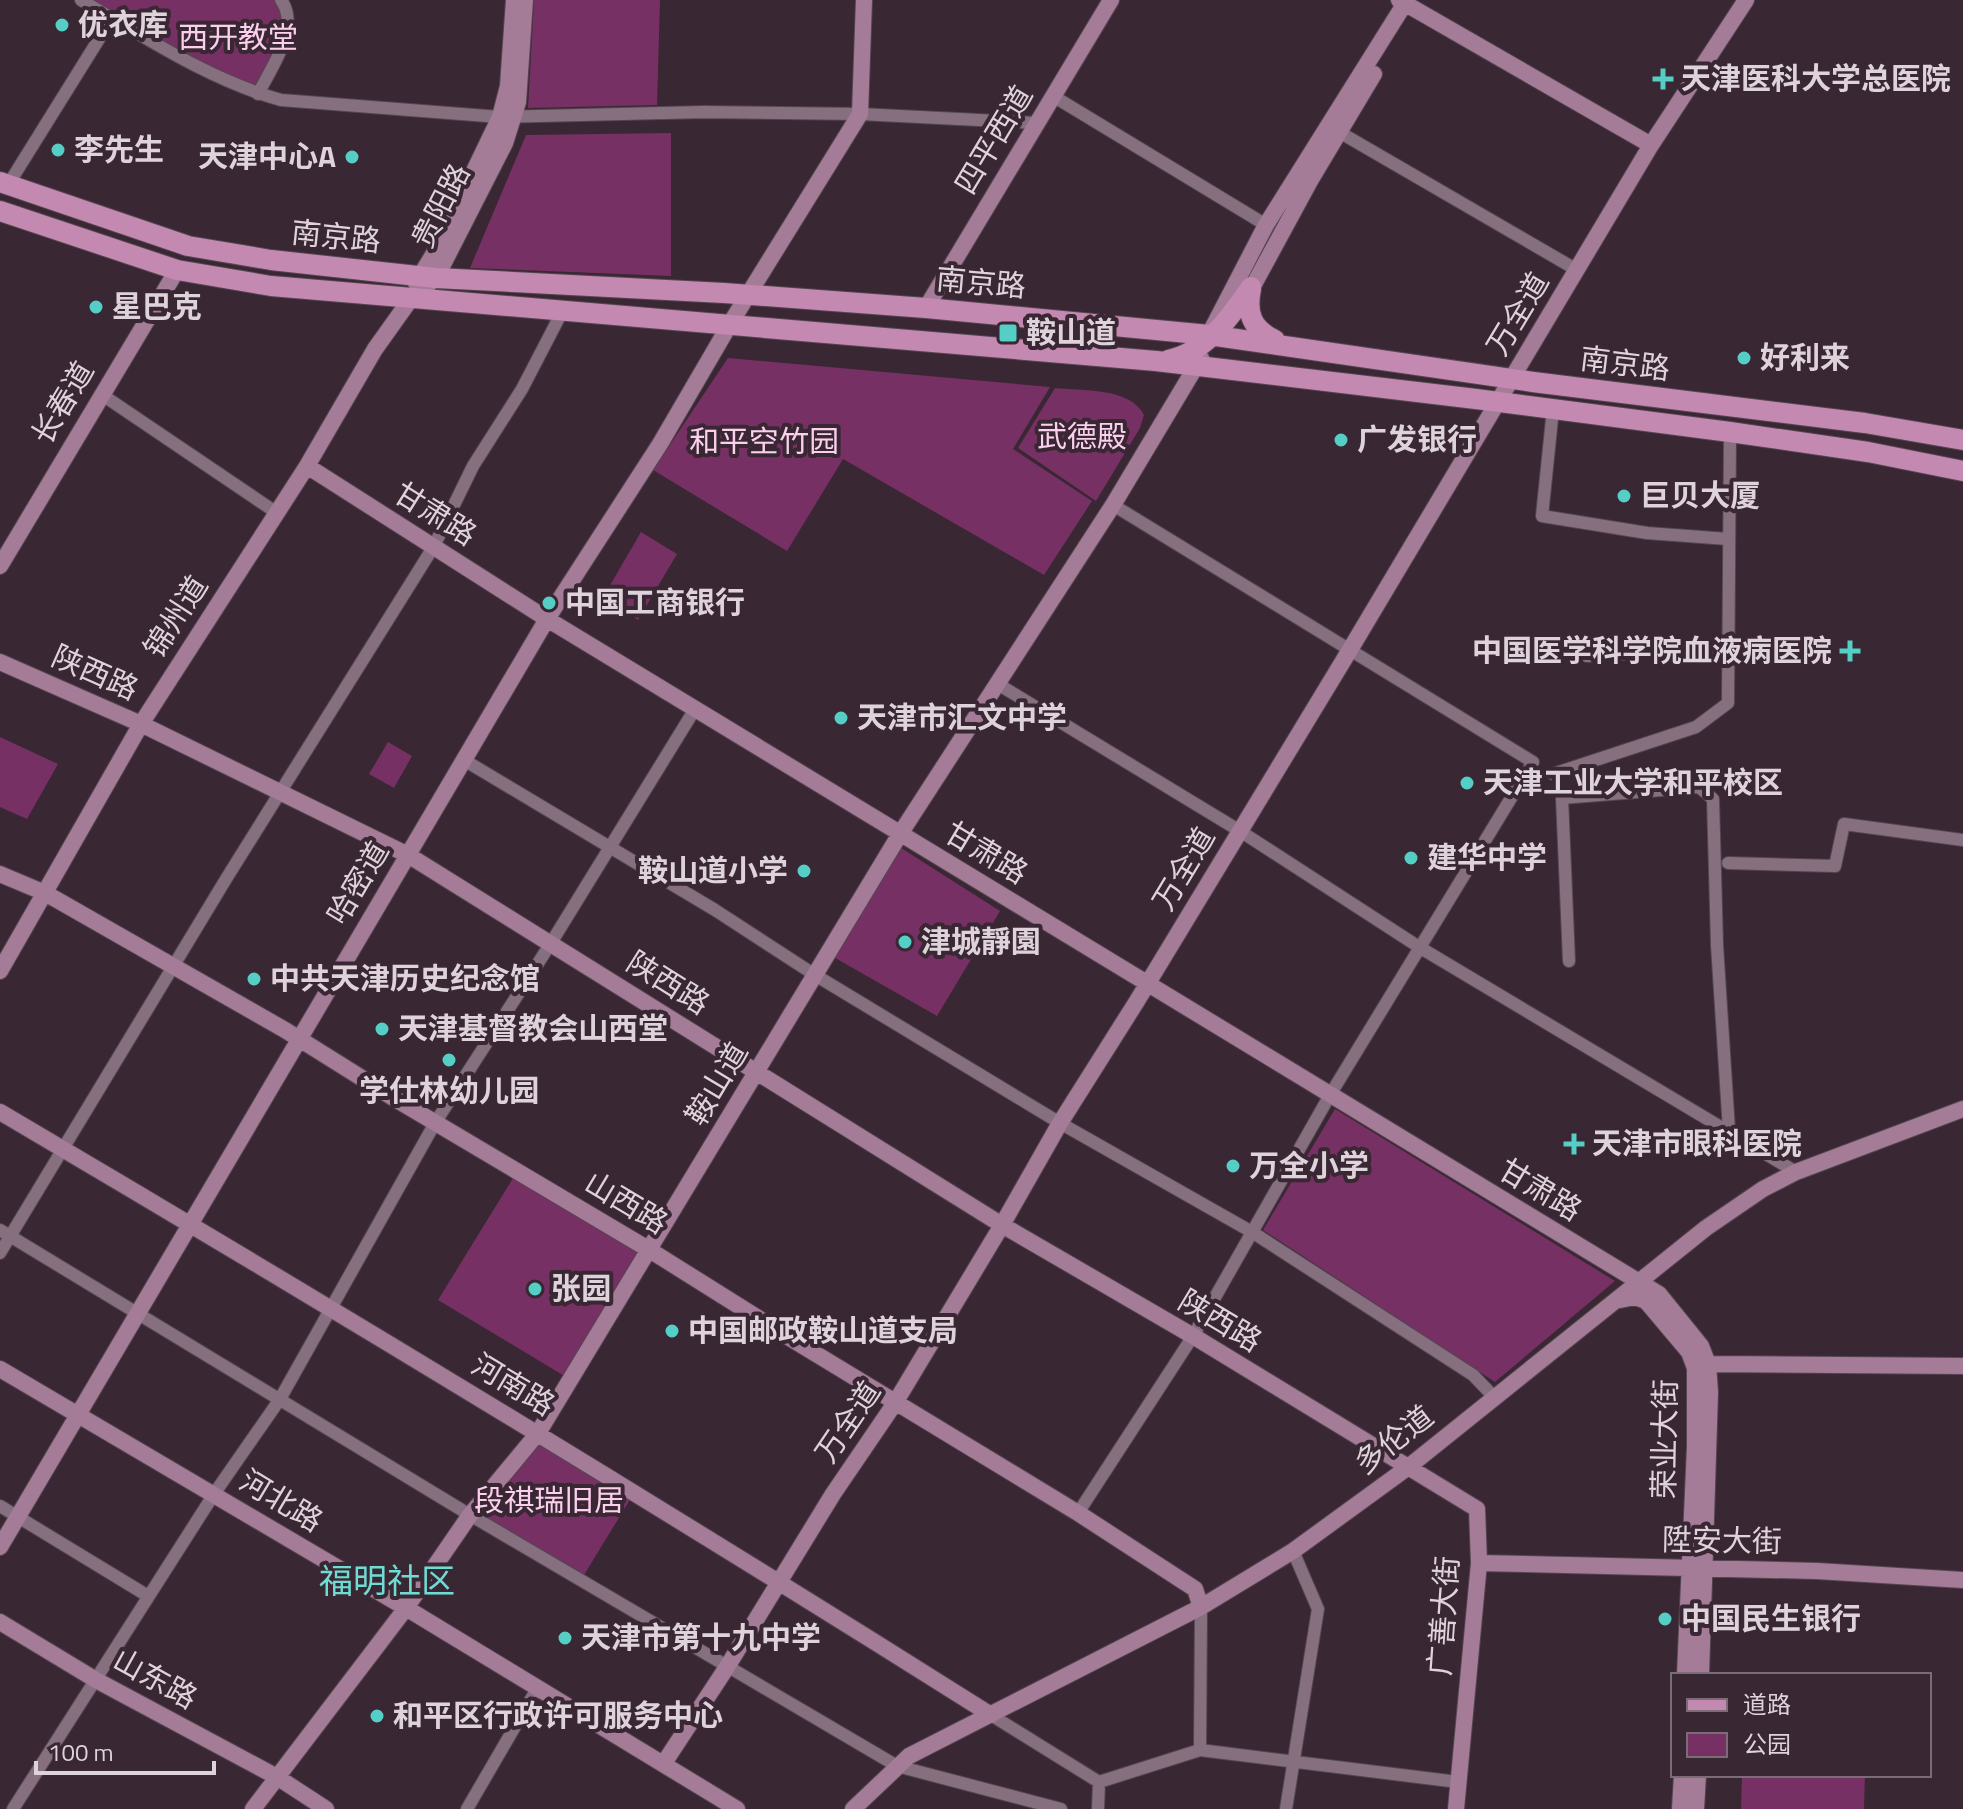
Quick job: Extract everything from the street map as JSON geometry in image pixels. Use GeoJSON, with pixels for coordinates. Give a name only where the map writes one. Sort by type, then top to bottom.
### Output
{"type":"FeatureCollection","features":[{"type":"Feature","properties":{"kind":"main road","name":"南京路"},"geometry":{"type":"LineString","coordinates":[[4,184],[188,246],[271,260],[428,277],[926,308],[1153,329],[1512,379],[1865,423],[1963,440]]}},
{"type":"Feature","properties":{"kind":"main road","name":"南京路"},"geometry":{"type":"LineString","coordinates":[[0,211],[177,270],[271,286],[1156,361],[1730,432],[1868,452],[1963,471]]}},
{"type":"Feature","properties":{"kind":"main road"},"geometry":{"type":"LineString","coordinates":[[1156,361],[1185,356],[1215,337],[1251,287]]}},
{"type":"Feature","properties":{"kind":"main road"},"geometry":{"type":"LineString","coordinates":[[1251,287],[1249,313],[1254,326],[1266,336],[1290,346]]}},
{"type":"Feature","properties":{"kind":"street"},"geometry":{"type":"LineString","coordinates":[[81,0],[163,49],[258,94],[281,100],[507,117],[704,112],[860,114],[1037,123]]}},
{"type":"Feature","properties":{"kind":"street"},"geometry":{"type":"LineString","coordinates":[[258,94],[286,34],[289,12],[281,0]]}},
{"type":"Feature","properties":{"kind":"street","name":"贵阳路"},"geometry":{"type":"LineString","coordinates":[[410,300],[428,277],[505,143],[514,0]]}},
{"type":"Feature","properties":{"kind":"street","name":"贵阳路"},"geometry":{"type":"LineString","coordinates":[[507,117],[519,90],[525,0]]}},
{"type":"Feature","properties":{"kind":"street"},"geometry":{"type":"LineString","coordinates":[[860,114],[864,0]]}},
{"type":"Feature","properties":{"kind":"street","name":"四平西道"},"geometry":{"type":"LineString","coordinates":[[926,308],[1111,0]]}},
{"type":"Feature","properties":{"kind":"street","name":"万全道"},"geometry":{"type":"LineString","coordinates":[[664,1763],[833,1494],[895,1403],[1060,1123],[1351,648],[1651,145],[1746,0]]}},
{"type":"Feature","properties":{"kind":"street"},"geometry":{"type":"LineString","coordinates":[[1408,2],[1651,145]]}},
{"type":"Feature","properties":{"kind":"street","name":"鞍山道"},"geometry":{"type":"LineString","coordinates":[[1251,287],[1334,129],[1408,2]]}},
{"type":"Feature","properties":{"kind":"street"},"geometry":{"type":"LineString","coordinates":[[4,184],[112,18]]}},
{"type":"Feature","properties":{"kind":"street"},"geometry":{"type":"LineString","coordinates":[[1053,96],[1266,225]]}},
{"type":"Feature","properties":{"kind":"street","name":"哈密道"},"geometry":{"type":"LineString","coordinates":[[0,1547],[547,619],[660,444],[860,114]]}},
{"type":"Feature","properties":{"kind":"street"},"geometry":{"type":"LineString","coordinates":[[1334,129],[1577,270]]}},
{"type":"Feature","properties":{"kind":"street","name":"鞍山道"},"geometry":{"type":"LineString","coordinates":[[253,1809],[406,1608],[470,1515],[538,1433],[900,834],[1113,505],[1198,366],[1215,337],[1226,301],[1266,225],[1334,129]]}},
{"type":"Feature","properties":{"kind":"street","name":"长春道"},"geometry":{"type":"LineString","coordinates":[[0,566],[177,270]]}},
{"type":"Feature","properties":{"kind":"street","name":"锦州道"},"geometry":{"type":"LineString","coordinates":[[0,971],[141,724],[307,466],[375,349],[410,300]]}},
{"type":"Feature","properties":{"kind":"street"},"geometry":{"type":"LineString","coordinates":[[1153,329],[1200,324],[1226,301]]}},
{"type":"Feature","properties":{"kind":"street"},"geometry":{"type":"LineString","coordinates":[[0,1253],[5,1232],[63,1149],[434,546],[473,466],[522,389],[563,310]]}},
{"type":"Feature","properties":{"kind":"street"},"geometry":{"type":"LineString","coordinates":[[101,394],[277,513]]}},
{"type":"Feature","properties":{"kind":"street"},"geometry":{"type":"LineString","coordinates":[[1553,409],[1542,516],[1647,533],[1728,539]]}},
{"type":"Feature","properties":{"kind":"street"},"geometry":{"type":"LineString","coordinates":[[1553,774],[1696,727],[1728,703],[1730,432]]}},
{"type":"Feature","properties":{"kind":"street","name":"甘肃路"},"geometry":{"type":"LineString","coordinates":[[307,466],[547,619],[1639,1283]]}},
{"type":"Feature","properties":{"kind":"street"},"geometry":{"type":"LineString","coordinates":[[1078,1513],[1193,1336],[1330,1095],[1533,762],[1113,505]]}},
{"type":"Feature","properties":{"kind":"street"},"geometry":{"type":"LineString","coordinates":[[1587,656],[1728,648]]}},
{"type":"Feature","properties":{"kind":"street","name":"陕西路"},"geometry":{"type":"LineString","coordinates":[[0,662],[141,724],[408,855],[1002,1225],[1193,1336],[1407,1468]]}},
{"type":"Feature","properties":{"kind":"street"},"geometry":{"type":"LineString","coordinates":[[996,683],[1240,831],[1419,947],[1796,1172]]}},
{"type":"Feature","properties":{"kind":"street"},"geometry":{"type":"LineString","coordinates":[[13,1809],[214,1494],[280,1399],[435,1123],[551,943],[695,709]]}},
{"type":"Feature","properties":{"kind":"street"},"geometry":{"type":"LineString","coordinates":[[464,760],[715,910],[815,975],[1060,1123],[1252,1232],[1473,1375],[1494,1397]]}},
{"type":"Feature","properties":{"kind":"street"},"geometry":{"type":"LineString","coordinates":[[1569,961],[1562,798],[1699,787],[1713,799],[1717,945],[1729,1130]]}},
{"type":"Feature","properties":{"kind":"street"},"geometry":{"type":"LineString","coordinates":[[1728,863],[1835,866],[1844,824],[1963,840]]}},
{"type":"Feature","properties":{"kind":"street","name":"山西路"},"geometry":{"type":"LineString","coordinates":[[0,874],[45,893],[176,965],[648,1249],[1078,1513],[1195,1589],[1201,1607]]}},
{"type":"Feature","properties":{"kind":"street","name":"多伦道"},"geometry":{"type":"LineString","coordinates":[[853,1809],[909,1756],[1201,1607],[1293,1551],[1407,1468],[1706,1228],[1763,1189],[1796,1172],[1963,1109]]}},
{"type":"Feature","properties":{"kind":"street","name":"河南路"},"geometry":{"type":"LineString","coordinates":[[0,1112],[538,1433],[991,1715]]}},
{"type":"Feature","properties":{"kind":"street"},"geometry":{"type":"LineString","coordinates":[[5,1232],[136,1315],[470,1515],[897,1766],[1061,1809]]}},
{"type":"Feature","properties":{"kind":"street","name":"荣业大街"},"geometry":{"type":"LineString","coordinates":[[1639,1283],[1659,1294],[1701,1346],[1697,1568],[1701,1673]]}},
{"type":"Feature","properties":{"kind":"street","name":"荣业大街"},"geometry":{"type":"LineString","coordinates":[[1615,1302],[1635,1297],[1646,1301],[1702,1366]]}},
{"type":"Feature","properties":{"kind":"street"},"geometry":{"type":"LineString","coordinates":[[1702,1366],[1963,1366]]}},
{"type":"Feature","properties":{"kind":"street","name":"河北路"},"geometry":{"type":"LineString","coordinates":[[0,1369],[406,1608],[737,1809]]}},
{"type":"Feature","properties":{"kind":"street","name":"广善大街"},"geometry":{"type":"LineString","coordinates":[[1407,1468],[1477,1509],[1479,1563],[1456,1809]]}},
{"type":"Feature","properties":{"kind":"street"},"geometry":{"type":"LineString","coordinates":[[0,1506],[148,1596]]}},
{"type":"Feature","properties":{"kind":"street"},"geometry":{"type":"LineString","coordinates":[[1286,1809],[1296,1762],[1318,1609],[1293,1551]]}},
{"type":"Feature","properties":{"kind":"street","name":"陞安大街"},"geometry":{"type":"LineString","coordinates":[[1479,1563],[1817,1571],[1963,1580]]}},
{"type":"Feature","properties":{"kind":"street","name":"荣业大街"},"geometry":{"type":"LineString","coordinates":[[1685,1673],[1697,1568]]}},
{"type":"Feature","properties":{"kind":"street"},"geometry":{"type":"LineString","coordinates":[[1200,1750],[1201,1607]]}},
{"type":"Feature","properties":{"kind":"street","name":"山东路"},"geometry":{"type":"LineString","coordinates":[[0,1622],[96,1680],[277,1777],[326,1809]]}},
{"type":"Feature","properties":{"kind":"street"},"geometry":{"type":"LineString","coordinates":[[467,1809],[538,1687]]}},
{"type":"Feature","properties":{"kind":"street"},"geometry":{"type":"LineString","coordinates":[[991,1715],[1099,1782],[1200,1750],[1458,1782]]}},
{"type":"Feature","properties":{"kind":"street"},"geometry":{"type":"LineString","coordinates":[[1680,1809],[1682,1777]]}},
{"type":"Feature","properties":{"kind":"street"},"geometry":{"type":"LineString","coordinates":[[1696,1809],[1698,1777]]}},
{"type":"Feature","properties":{"kind":"street"},"geometry":{"type":"LineString","coordinates":[[1098,1809],[1099,1782]]}},
{"type":"Feature","properties":{"kind":"green space","name":"西开教堂"},"geometry":{"type":"Polygon","coordinates":[[[89,0],[275,0],[281,4],[284,34],[257,89],[165,45],[89,0]]]}},
{"type":"Feature","properties":{"kind":"green space"},"geometry":{"type":"Polygon","coordinates":[[[534,0],[660,0],[657,105],[528,108],[534,0]]]}},
{"type":"Feature","properties":{"kind":"green space"},"geometry":{"type":"Polygon","coordinates":[[[671,133],[671,276],[470,268],[526,135],[671,133]]]}},
{"type":"Feature","properties":{"kind":"green space","name":"和平空竹园"},"geometry":{"type":"Polygon","coordinates":[[[728,358],[1050,387],[1013,449],[1092,501],[1044,575],[843,459],[787,551],[653,470],[728,358]]]}},
{"type":"Feature","properties":{"kind":"green space","name":"武德殿"},"geometry":{"type":"Polygon","coordinates":[[[1055,388],[1117,395],[1128,399],[1144,415],[1140,428],[1096,501],[1018,448],[1055,388]]]}},
{"type":"Feature","properties":{"kind":"green space"},"geometry":{"type":"Polygon","coordinates":[[[641,532],[677,554],[638,620],[602,599],[641,532]]]}},
{"type":"Feature","properties":{"kind":"green space"},"geometry":{"type":"Polygon","coordinates":[[[0,737],[58,764],[27,819],[0,807],[0,737]]]}},
{"type":"Feature","properties":{"kind":"green space"},"geometry":{"type":"Polygon","coordinates":[[[388,742],[412,756],[394,788],[369,774],[388,742]]]}},
{"type":"Feature","properties":{"kind":"green space"},"geometry":{"type":"Polygon","coordinates":[[[898,846],[1000,911],[937,1016],[830,955],[898,846]]]}},
{"type":"Feature","properties":{"kind":"green space"},"geometry":{"type":"Polygon","coordinates":[[[1335,1109],[1615,1281],[1495,1382],[1263,1230],[1335,1109]]]}},
{"type":"Feature","properties":{"kind":"green space","name":"张园"},"geometry":{"type":"Polygon","coordinates":[[[515,1175],[643,1250],[566,1377],[438,1300],[515,1175]]]}},
{"type":"Feature","properties":{"kind":"green space","name":"段祺瑞旧居"},"geometry":{"type":"Polygon","coordinates":[[[535,1436],[631,1498],[584,1575],[477,1512],[535,1436]]]}},
{"type":"Feature","properties":{"kind":"green space"},"geometry":{"type":"Polygon","coordinates":[[[1742,1777],[1865,1777],[1864,1809],[1741,1809],[1742,1777]]]}},
{"type":"Feature","properties":{"kind":"place","name":"优衣库"},"geometry":{"type":"Point","coordinates":[62,25]}},
{"type":"Feature","properties":{"kind":"place","name":"天津医科大学总医院"},"geometry":{"type":"Point","coordinates":[1663,79]}},
{"type":"Feature","properties":{"kind":"place","name":"李先生"},"geometry":{"type":"Point","coordinates":[58,150]}},
{"type":"Feature","properties":{"kind":"place","name":"天津中心A"},"geometry":{"type":"Point","coordinates":[352,157]}},
{"type":"Feature","properties":{"kind":"place","name":"星巴克"},"geometry":{"type":"Point","coordinates":[96,307]}},
{"type":"Feature","properties":{"kind":"place","name":"鞍山道"},"geometry":{"type":"Point","coordinates":[1008,333]}},
{"type":"Feature","properties":{"kind":"place","name":"好利来"},"geometry":{"type":"Point","coordinates":[1744,358]}},
{"type":"Feature","properties":{"kind":"place","name":"广发银行"},"geometry":{"type":"Point","coordinates":[1341,440]}},
{"type":"Feature","properties":{"kind":"place","name":"巨贝大厦"},"geometry":{"type":"Point","coordinates":[1624,496]}},
{"type":"Feature","properties":{"kind":"place","name":"中国工商银行"},"geometry":{"type":"Point","coordinates":[549,603]}},
{"type":"Feature","properties":{"kind":"place","name":"中国医学科学院血液病医院"},"geometry":{"type":"Point","coordinates":[1850,651]}},
{"type":"Feature","properties":{"kind":"place","name":"天津市汇文中学"},"geometry":{"type":"Point","coordinates":[841,718]}},
{"type":"Feature","properties":{"kind":"place","name":"天津工业大学和平校区"},"geometry":{"type":"Point","coordinates":[1467,783]}},
{"type":"Feature","properties":{"kind":"place","name":"建华中学"},"geometry":{"type":"Point","coordinates":[1411,858]}},
{"type":"Feature","properties":{"kind":"place","name":"鞍山道小学"},"geometry":{"type":"Point","coordinates":[804,871]}},
{"type":"Feature","properties":{"kind":"place","name":"津城靜園"},"geometry":{"type":"Point","coordinates":[905,942]}},
{"type":"Feature","properties":{"kind":"place","name":"中共天津历史纪念馆"},"geometry":{"type":"Point","coordinates":[254,979]}},
{"type":"Feature","properties":{"kind":"place","name":"天津基督教会山西堂"},"geometry":{"type":"Point","coordinates":[382,1029]}},
{"type":"Feature","properties":{"kind":"place","name":"学仕林幼儿园"},"geometry":{"type":"Point","coordinates":[449,1060]}},
{"type":"Feature","properties":{"kind":"place","name":"天津市眼科医院"},"geometry":{"type":"Point","coordinates":[1574,1144]}},
{"type":"Feature","properties":{"kind":"place","name":"万全小学"},"geometry":{"type":"Point","coordinates":[1233,1166]}},
{"type":"Feature","properties":{"kind":"place","name":"张园"},"geometry":{"type":"Point","coordinates":[535,1289]}},
{"type":"Feature","properties":{"kind":"place","name":"中国邮政鞍山道支局"},"geometry":{"type":"Point","coordinates":[672,1331]}},
{"type":"Feature","properties":{"kind":"place","name":"中国民生银行"},"geometry":{"type":"Point","coordinates":[1665,1619]}},
{"type":"Feature","properties":{"kind":"place","name":"天津市第十九中学"},"geometry":{"type":"Point","coordinates":[565,1638]}},
{"type":"Feature","properties":{"kind":"place","name":"和平区行政许可服务中心"},"geometry":{"type":"Point","coordinates":[377,1716]}},
{"type":"Feature","properties":{"kind":"district","name":"福明社区"},"geometry":{"type":"Point","coordinates":[387,1581]}}]}
